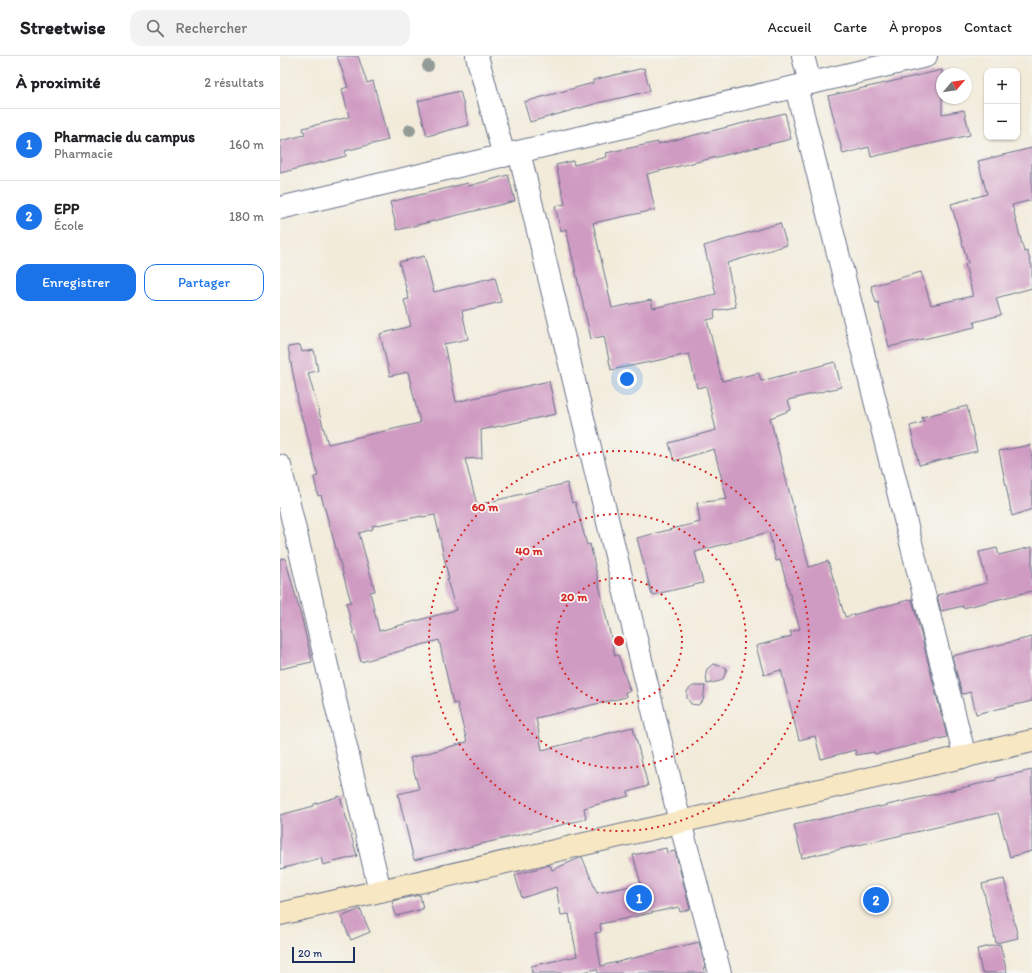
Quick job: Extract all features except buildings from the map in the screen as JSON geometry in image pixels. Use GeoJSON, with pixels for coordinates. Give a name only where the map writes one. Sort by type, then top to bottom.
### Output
{"type":"FeatureCollection","features":[{"type":"Feature","properties":{"kind":"street"},"geometry":{"type":"LineString","coordinates":[[477,56],[512,154],[680,822],[720,973]]}},
{"type":"Feature","properties":{"kind":"street"},"geometry":{"type":"LineString","coordinates":[[803,56],[803,85],[965,756]]}},
{"type":"Feature","properties":{"kind":"street"},"geometry":{"type":"LineString","coordinates":[[280,208],[926,56]]}},
{"type":"Feature","properties":{"kind":"street"},"geometry":{"type":"LineString","coordinates":[[280,466],[380,892]]}},
{"type":"Feature","properties":{"kind":"street"},"geometry":{"type":"LineString","coordinates":[[280,914],[1032,741]]}},
{"type":"Feature","properties":{"kind":"place","name":"Pharmacie du campus"},"geometry":{"type":"Point","coordinates":[639,898]}},
{"type":"Feature","properties":{"kind":"place","name":"EPP"},"geometry":{"type":"Point","coordinates":[876,900]}}]}
